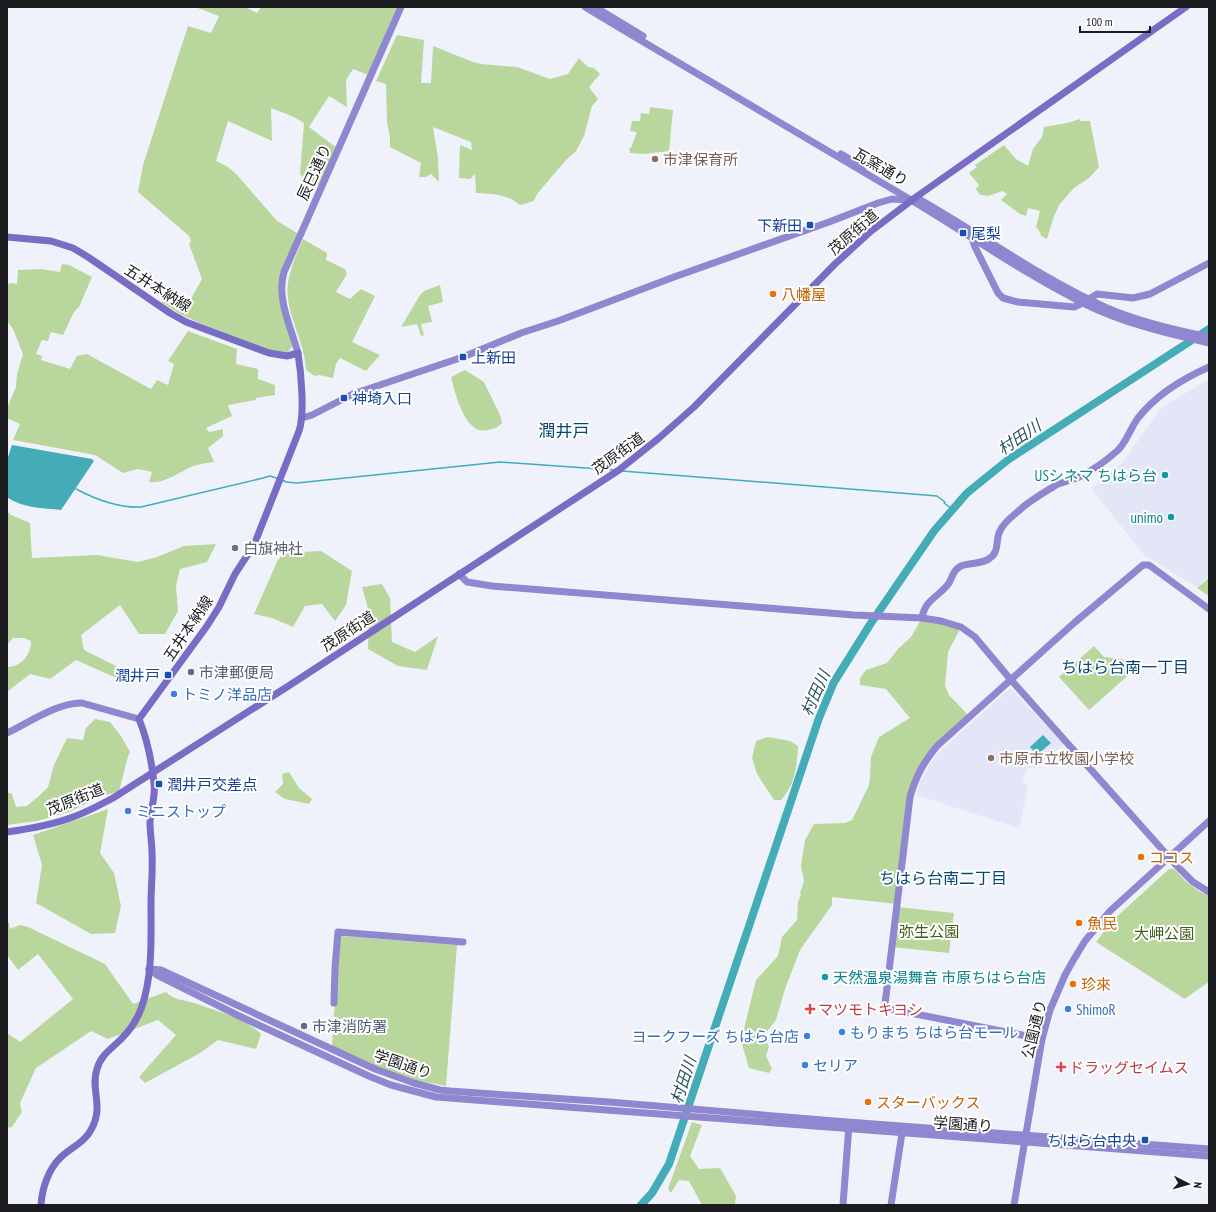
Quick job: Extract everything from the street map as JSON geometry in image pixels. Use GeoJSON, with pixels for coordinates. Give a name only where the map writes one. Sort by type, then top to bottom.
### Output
{"type":"FeatureCollection","features":[{"type":"Feature","properties":{"kind":"main road","name":"茂原街道"},"geometry":{"type":"LineString","coordinates":[[7,832],[24,830],[73,817],[113,798],[619,470],[659,438],[694,407],[835,264],[870,232],[914,199],[1186,7]]}},
{"type":"Feature","properties":{"kind":"main road","name":"五井本納線"},"geometry":{"type":"LineString","coordinates":[[7,237],[51,241],[73,248],[170,313],[186,322],[269,353],[281,356],[298,353],[300,364],[302,418],[299,432],[254,546],[235,574],[219,608],[140,719]]}},
{"type":"Feature","properties":{"kind":"main road"},"geometry":{"type":"LineString","coordinates":[[41,1205],[46,1180],[54,1164],[84,1140],[92,1129],[98,1106],[95,1079],[97,1068],[103,1057],[123,1037],[136,1019],[144,998],[149,969],[152,853],[150,816],[154,786],[153,773],[140,719]]}},
{"type":"Feature","properties":{"kind":"street","name":"辰巳通り"},"geometry":{"type":"LineString","coordinates":[[298,353],[282,296],[281,284],[284,272],[401,7]]}},
{"type":"Feature","properties":{"kind":"street","name":"瓦窯通り"},"geometry":{"type":"LineString","coordinates":[[585,7],[1048,277],[1086,301]]}},
{"type":"Feature","properties":{"kind":"street","name":"瓦窯通り"},"geometry":{"type":"LineString","coordinates":[[595,7],[914,199],[972,238],[1121,319],[1172,332]]}},
{"type":"Feature","properties":{"kind":"street"},"geometry":{"type":"LineString","coordinates":[[302,418],[312,415],[353,394],[565,319],[668,279],[878,203],[892,199],[914,199]]}},
{"type":"Feature","properties":{"kind":"street"},"geometry":{"type":"LineString","coordinates":[[972,238],[994,287],[1003,298],[1018,302],[1077,306],[1097,294],[1133,298],[1150,294],[1209,263]]}},
{"type":"Feature","properties":{"kind":"street"},"geometry":{"type":"LineString","coordinates":[[1172,332],[1209,337]]}},
{"type":"Feature","properties":{"kind":"street"},"geometry":{"type":"LineString","coordinates":[[1172,332],[1209,343]]}},
{"type":"Feature","properties":{"kind":"street"},"geometry":{"type":"LineString","coordinates":[[922,618],[923,611],[928,603],[949,583],[952,574],[958,568],[967,564],[984,561],[992,557],[997,549],[1000,530],[1006,522],[1049,490],[1086,473],[1116,452],[1123,444],[1134,424],[1152,403],[1174,386],[1209,367]]}},
{"type":"Feature","properties":{"kind":"street"},"geometry":{"type":"LineString","coordinates":[[1042,1038],[890,1009],[885,1004],[910,796],[915,780],[923,764],[937,746],[1074,623],[1143,565],[1149,565],[1209,609]]}},
{"type":"Feature","properties":{"kind":"street"},"geometry":{"type":"LineString","coordinates":[[459,574],[467,582],[485,585],[854,615],[922,618],[961,627],[975,637],[1011,680],[1193,882],[1209,892]]}},
{"type":"Feature","properties":{"kind":"street"},"geometry":{"type":"LineString","coordinates":[[7,733],[68,704],[82,703],[140,719]]}},
{"type":"Feature","properties":{"kind":"street","name":"公園通り"},"geometry":{"type":"LineString","coordinates":[[1014,1205],[1042,1038],[1056,995],[1074,959],[1087,938],[1110,911],[1209,821]]}},
{"type":"Feature","properties":{"kind":"street"},"geometry":{"type":"LineString","coordinates":[[334,1003],[338,932],[463,942]]}},
{"type":"Feature","properties":{"kind":"street"},"geometry":{"type":"LineString","coordinates":[[149,969],[157,975],[312,1050],[392,1085],[436,1097],[666,1115],[716,1115]]}},
{"type":"Feature","properties":{"kind":"street","name":"学園通り"},"geometry":{"type":"LineString","coordinates":[[149,969],[161,970],[375,1069],[440,1090],[669,1107],[716,1115],[1025,1138],[1209,1149]]}},
{"type":"Feature","properties":{"kind":"street"},"geometry":{"type":"LineString","coordinates":[[312,1050],[316,1042]]}},
{"type":"Feature","properties":{"kind":"street"},"geometry":{"type":"LineString","coordinates":[[843,1205],[848,1125]]}},
{"type":"Feature","properties":{"kind":"street","name":"学園通り"},"geometry":{"type":"LineString","coordinates":[[848,1125],[902,1133],[1025,1138],[1209,1156]]}},
{"type":"Feature","properties":{"kind":"street"},"geometry":{"type":"LineString","coordinates":[[891,1205],[902,1133]]}},
{"type":"Feature","properties":{"kind":"shaded area","name":"unimo"},"geometry":{"type":"Polygon","coordinates":[[[1209,379],[1209,576],[1197,587],[1144,555],[1091,488],[1122,463],[1161,408],[1209,379]]]}},
{"type":"Feature","properties":{"kind":"shaded area","name":"市原市立牧園小学校"},"geometry":{"type":"Polygon","coordinates":[[[1010,688],[1064,744],[1034,769],[1028,768],[1022,779],[1028,788],[1019,828],[916,795],[920,782],[929,765],[940,751],[1010,688]]]}},
{"type":"Feature","properties":{"kind":"green space"},"geometry":{"type":"Polygon","coordinates":[[[195,7],[245,7],[257,13],[261,7],[397,7],[368,75],[353,69],[346,80],[347,107],[329,96],[309,127],[337,147],[320,186],[307,182],[300,174],[304,123],[294,117],[271,108],[272,141],[228,121],[216,161],[228,167],[237,175],[277,221],[299,234],[281,276],[294,344],[287,353],[269,350],[202,324],[180,314],[161,302],[166,299],[184,311],[202,279],[189,244],[191,241],[189,236],[138,192],[143,165],[188,26],[211,33],[219,16],[195,7]]]}},
{"type":"Feature","properties":{"kind":"green space"},"geometry":{"type":"Polygon","coordinates":[[[397,35],[424,40],[421,83],[431,83],[433,46],[473,62],[517,67],[550,79],[568,74],[579,58],[588,67],[594,68],[600,74],[589,87],[598,99],[592,106],[584,136],[576,151],[566,160],[537,194],[534,201],[520,205],[515,201],[494,194],[476,193],[475,174],[470,179],[459,178],[460,145],[472,150],[471,142],[433,127],[438,158],[439,182],[431,174],[426,177],[419,177],[421,163],[390,147],[387,122],[386,84],[376,81],[397,35]]]}},
{"type":"Feature","properties":{"kind":"green space"},"geometry":{"type":"Polygon","coordinates":[[[650,107],[673,110],[669,151],[643,154],[630,153],[629,148],[631,148],[637,132],[630,131],[632,121],[640,121],[641,113],[649,114],[650,107]]]}},
{"type":"Feature","properties":{"kind":"green space"},"geometry":{"type":"Polygon","coordinates":[[[1080,119],[1080,121],[1090,121],[1099,167],[1089,178],[1074,188],[1059,205],[1047,239],[1041,236],[1036,227],[1040,211],[1028,208],[1026,216],[1020,214],[1001,200],[1007,194],[1003,191],[988,196],[980,195],[976,189],[979,185],[969,173],[977,167],[975,165],[1004,145],[1016,159],[1028,166],[1033,149],[1042,137],[1044,127],[1080,119]]]}},
{"type":"Feature","properties":{"kind":"green space"},"geometry":{"type":"Polygon","coordinates":[[[303,239],[327,253],[326,260],[345,269],[347,274],[336,292],[350,299],[361,289],[375,296],[352,342],[380,355],[366,371],[340,358],[336,364],[333,378],[319,375],[315,376],[306,370],[305,359],[289,305],[288,294],[290,272],[303,239]]]}},
{"type":"Feature","properties":{"kind":"green space"},"geometry":{"type":"Polygon","coordinates":[[[62,264],[69,265],[92,277],[79,307],[74,312],[63,335],[51,332],[48,341],[42,340],[36,354],[42,356],[41,360],[70,369],[77,356],[87,354],[151,389],[157,380],[168,385],[174,364],[168,361],[188,331],[237,349],[236,364],[258,369],[258,379],[275,385],[275,395],[228,405],[232,416],[206,428],[209,432],[223,429],[223,436],[208,448],[214,462],[191,467],[171,478],[155,482],[149,482],[152,472],[138,469],[123,473],[95,455],[13,440],[20,424],[7,418],[7,408],[16,387],[17,374],[23,354],[13,329],[7,321],[7,285],[11,283],[17,284],[18,270],[41,269],[60,272],[62,264]]]}},
{"type":"Feature","properties":{"kind":"green space"},"geometry":{"type":"Polygon","coordinates":[[[440,285],[443,302],[428,306],[432,322],[421,324],[424,335],[421,336],[417,324],[401,327],[420,295],[424,291],[440,285]]]}},
{"type":"Feature","properties":{"kind":"green space"},"geometry":{"type":"Polygon","coordinates":[[[465,370],[484,382],[501,417],[502,423],[494,429],[480,430],[467,420],[462,412],[451,377],[465,370]]]}},
{"type":"Feature","properties":{"kind":"green space"},"geometry":{"type":"Polygon","coordinates":[[[7,511],[11,515],[30,523],[32,558],[97,555],[138,562],[157,557],[184,546],[216,544],[207,562],[180,569],[176,586],[178,611],[165,634],[139,634],[120,605],[81,635],[84,650],[126,672],[121,680],[76,660],[50,679],[30,674],[7,692],[7,667],[17,665],[24,659],[31,646],[31,641],[24,638],[13,638],[7,645],[7,511]]]}},
{"type":"Feature","properties":{"kind":"green space"},"geometry":{"type":"Polygon","coordinates":[[[321,551],[352,571],[346,605],[335,621],[322,604],[305,606],[293,627],[272,618],[254,614],[277,562],[283,553],[321,551]]]}},
{"type":"Feature","properties":{"kind":"green space"},"geometry":{"type":"Polygon","coordinates":[[[1209,578],[1209,596],[1197,588],[1209,578]]]}},
{"type":"Feature","properties":{"kind":"green space"},"geometry":{"type":"Polygon","coordinates":[[[382,584],[390,598],[392,642],[415,652],[438,636],[427,670],[398,666],[368,649],[369,612],[362,587],[382,584]]]}},
{"type":"Feature","properties":{"kind":"green space"},"geometry":{"type":"Polygon","coordinates":[[[922,618],[961,627],[948,652],[945,686],[949,695],[970,717],[934,750],[910,797],[897,904],[832,897],[832,905],[800,950],[785,989],[776,1020],[764,1035],[769,1047],[766,1056],[772,1069],[769,1073],[749,1068],[741,1041],[756,980],[778,956],[782,937],[797,920],[798,902],[804,881],[801,866],[805,840],[814,824],[845,823],[852,820],[869,785],[871,757],[879,737],[910,718],[886,689],[860,685],[860,678],[866,670],[887,663],[898,649],[911,637],[922,618]]]}},
{"type":"Feature","properties":{"kind":"green space"},"geometry":{"type":"Polygon","coordinates":[[[1094,646],[1104,657],[1122,659],[1133,671],[1089,710],[1059,677],[1094,646]]]}},
{"type":"Feature","properties":{"kind":"green space"},"geometry":{"type":"Polygon","coordinates":[[[95,719],[110,722],[121,736],[130,752],[119,791],[100,797],[69,812],[37,821],[7,825],[7,792],[12,794],[16,807],[27,806],[48,787],[54,765],[67,738],[83,740],[86,728],[95,719]]]}},
{"type":"Feature","properties":{"kind":"green space"},"geometry":{"type":"Polygon","coordinates":[[[768,737],[790,741],[798,746],[796,768],[792,782],[781,800],[774,800],[757,774],[752,758],[756,741],[768,737]]]}},
{"type":"Feature","properties":{"kind":"green space"},"geometry":{"type":"Polygon","coordinates":[[[289,772],[299,788],[312,799],[309,804],[285,799],[275,792],[283,784],[282,774],[289,772]]]}},
{"type":"Feature","properties":{"kind":"green space"},"geometry":{"type":"Polygon","coordinates":[[[108,809],[100,853],[114,873],[121,906],[115,933],[91,934],[36,903],[42,865],[33,835],[108,809]]]}},
{"type":"Feature","properties":{"kind":"green space","name":"大岬公園"},"geometry":{"type":"Polygon","coordinates":[[[1169,869],[1174,869],[1190,885],[1209,896],[1209,982],[1185,999],[1096,942],[1112,921],[1169,869]]]}},
{"type":"Feature","properties":{"kind":"green space","name":"弥生公園"},"geometry":{"type":"Polygon","coordinates":[[[897,907],[954,913],[949,953],[892,947],[897,907]]]}},
{"type":"Feature","properties":{"kind":"green space"},"geometry":{"type":"Polygon","coordinates":[[[7,921],[10,929],[20,925],[28,927],[105,964],[133,1004],[166,992],[176,998],[239,1019],[261,1034],[256,1049],[218,1040],[200,1053],[145,1083],[139,1077],[176,1035],[158,1020],[108,1039],[91,1031],[36,1068],[20,1103],[22,1112],[12,1127],[7,1128],[7,1033],[20,1042],[73,999],[38,954],[18,970],[7,955],[7,921]]]}},
{"type":"Feature","properties":{"kind":"green space"},"geometry":{"type":"Polygon","coordinates":[[[341,936],[457,945],[446,1086],[416,1080],[387,1071],[332,1046],[339,939],[341,936]]]}},
{"type":"Feature","properties":{"kind":"green space"},"geometry":{"type":"Polygon","coordinates":[[[692,1122],[702,1125],[690,1156],[699,1169],[720,1168],[736,1196],[735,1205],[702,1205],[689,1181],[679,1180],[671,1193],[668,1189],[692,1122]]]}},
{"type":"Feature","properties":{"kind":"water"},"geometry":{"type":"Polygon","coordinates":[[[12,445],[92,459],[94,461],[61,510],[33,507],[13,501],[7,497],[7,460],[12,445]]]}},
{"type":"Feature","properties":{"kind":"water"},"geometry":{"type":"Polygon","coordinates":[[[1043,735],[1051,743],[1037,755],[1030,747],[1043,735]]]}},
{"type":"Feature","properties":{"kind":"waterway","name":"村田川"},"geometry":{"type":"LineString","coordinates":[[641,1205],[652,1193],[669,1164],[819,718],[834,682],[871,623],[934,531],[967,493],[1009,459],[1209,329]]}},
{"type":"Feature","properties":{"kind":"waterway"},"geometry":{"type":"LineString","coordinates":[[282,480],[297,483],[500,462],[614,470]]}},
{"type":"Feature","properties":{"kind":"waterway"},"geometry":{"type":"LineString","coordinates":[[622,471],[937,496],[952,509]]}},
{"type":"Feature","properties":{"kind":"waterway"},"geometry":{"type":"LineString","coordinates":[[76,489],[108,502],[125,506],[141,507],[270,476],[279,479]]}},
{"type":"Feature","properties":{"kind":"place","name":"市津保育所"},"geometry":{"type":"Point","coordinates":[655,159]}},
{"type":"Feature","properties":{"kind":"place","name":"下新田"},"geometry":{"type":"Point","coordinates":[810,225]}},
{"type":"Feature","properties":{"kind":"place","name":"尾梨"},"geometry":{"type":"Point","coordinates":[963,233]}},
{"type":"Feature","properties":{"kind":"place","name":"八幡屋"},"geometry":{"type":"Point","coordinates":[773,294]}},
{"type":"Feature","properties":{"kind":"place","name":"上新田"},"geometry":{"type":"Point","coordinates":[463,357]}},
{"type":"Feature","properties":{"kind":"place","name":"神埼入口"},"geometry":{"type":"Point","coordinates":[344,398]}},
{"type":"Feature","properties":{"kind":"place","name":"USシネマ ちはら台"},"geometry":{"type":"Point","coordinates":[1165,475]}},
{"type":"Feature","properties":{"kind":"place","name":"unimo"},"geometry":{"type":"Point","coordinates":[1171,517]}},
{"type":"Feature","properties":{"kind":"place","name":"白旗神社"},"geometry":{"type":"Point","coordinates":[235,548]}},
{"type":"Feature","properties":{"kind":"place","name":"市津郵便局"},"geometry":{"type":"Point","coordinates":[191,672]}},
{"type":"Feature","properties":{"kind":"place","name":"潤井戸"},"geometry":{"type":"Point","coordinates":[168,675]}},
{"type":"Feature","properties":{"kind":"place","name":"トミノ洋品店"},"geometry":{"type":"Point","coordinates":[174,694]}},
{"type":"Feature","properties":{"kind":"place","name":"市原市立牧園小学校"},"geometry":{"type":"Point","coordinates":[991,758]}},
{"type":"Feature","properties":{"kind":"place","name":"潤井戸交差点"},"geometry":{"type":"Point","coordinates":[159,784]}},
{"type":"Feature","properties":{"kind":"place","name":"ミニストップ"},"geometry":{"type":"Point","coordinates":[128,811]}},
{"type":"Feature","properties":{"kind":"place","name":"ココス"},"geometry":{"type":"Point","coordinates":[1141,857]}},
{"type":"Feature","properties":{"kind":"place","name":"魚民"},"geometry":{"type":"Point","coordinates":[1079,923]}},
{"type":"Feature","properties":{"kind":"place","name":"天然温泉湯舞音 市原ちはら台店"},"geometry":{"type":"Point","coordinates":[825,977]}},
{"type":"Feature","properties":{"kind":"place","name":"珍來"},"geometry":{"type":"Point","coordinates":[1073,984]}},
{"type":"Feature","properties":{"kind":"place","name":"マツモトキヨシ"},"geometry":{"type":"Point","coordinates":[810,1009]}},
{"type":"Feature","properties":{"kind":"place","name":"ShimoR"},"geometry":{"type":"Point","coordinates":[1068,1009]}},
{"type":"Feature","properties":{"kind":"place","name":"市津消防署"},"geometry":{"type":"Point","coordinates":[304,1026]}},
{"type":"Feature","properties":{"kind":"place","name":"もりまち ちはら台モール"},"geometry":{"type":"Point","coordinates":[842,1032]}},
{"type":"Feature","properties":{"kind":"place","name":"ヨークフーズ ちはら台店"},"geometry":{"type":"Point","coordinates":[807,1036]}},
{"type":"Feature","properties":{"kind":"place","name":"セリア"},"geometry":{"type":"Point","coordinates":[805,1065]}},
{"type":"Feature","properties":{"kind":"place","name":"ドラッグセイムス"},"geometry":{"type":"Point","coordinates":[1061,1067]}},
{"type":"Feature","properties":{"kind":"place","name":"スターバックス"},"geometry":{"type":"Point","coordinates":[868,1102]}},
{"type":"Feature","properties":{"kind":"place","name":"ちはら台中央"},"geometry":{"type":"Point","coordinates":[1145,1140]}},
{"type":"Feature","properties":{"kind":"district","name":"潤井戸"},"geometry":{"type":"Point","coordinates":[564,431]}},
{"type":"Feature","properties":{"kind":"district","name":"ちはら台南一丁目"},"geometry":{"type":"Point","coordinates":[1125,667]}},
{"type":"Feature","properties":{"kind":"district","name":"ちはら台南二丁目"},"geometry":{"type":"Point","coordinates":[943,878]}}]}
